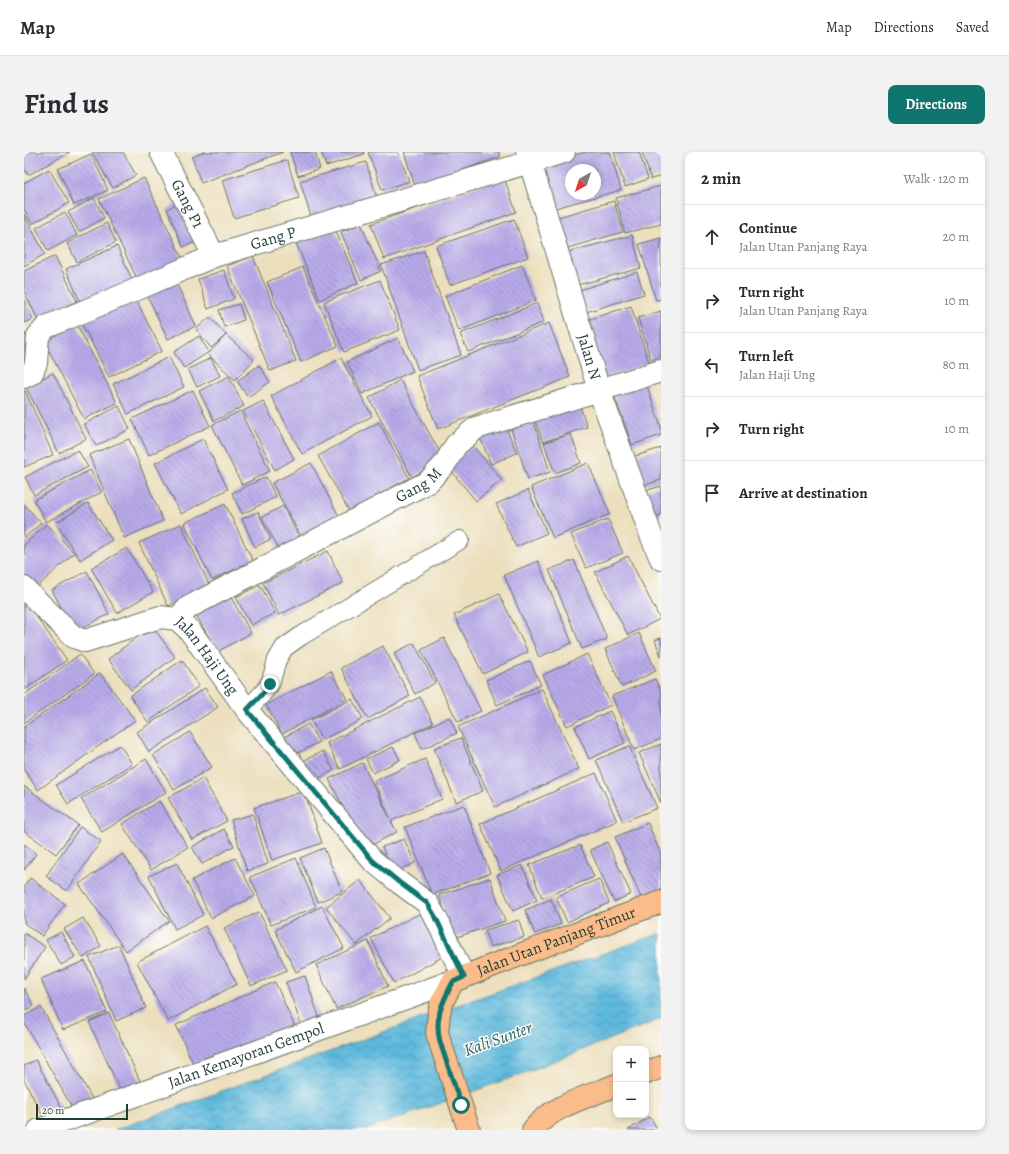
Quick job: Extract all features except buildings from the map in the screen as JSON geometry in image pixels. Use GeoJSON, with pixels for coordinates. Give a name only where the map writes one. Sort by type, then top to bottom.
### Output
{"type":"FeatureCollection","features":[{"type":"Feature","properties":{"kind":"main road","name":"Jalan Utan Panjang Timur"},"geometry":{"type":"LineString","coordinates":[[458,979],[661,902]]}},
{"type":"Feature","properties":{"kind":"main road"},"geometry":{"type":"LineString","coordinates":[[458,979],[441,1004],[437,1023],[438,1032],[469,1130]]}},
{"type":"Feature","properties":{"kind":"main road"},"geometry":{"type":"LineString","coordinates":[[649,1072],[661,1067]]}},
{"type":"Feature","properties":{"kind":"main road"},"geometry":{"type":"LineString","coordinates":[[533,1130],[548,1115],[563,1107],[613,1086]]}},
{"type":"Feature","properties":{"kind":"street","name":"Gang P1"},"geometry":{"type":"LineString","coordinates":[[161,152],[214,256]]}},
{"type":"Feature","properties":{"kind":"street","name":"Gang P"},"geometry":{"type":"LineString","coordinates":[[24,377],[32,373],[36,363],[38,336],[46,327],[214,256],[528,157],[564,152]]}},
{"type":"Feature","properties":{"kind":"street","name":"Jalan N"},"geometry":{"type":"LineString","coordinates":[[528,157],[599,390],[651,536],[661,559]]}},
{"type":"Feature","properties":{"kind":"street","name":"Gang M"},"geometry":{"type":"LineString","coordinates":[[177,619],[189,607],[428,482],[444,465],[456,445],[476,428],[661,370]]}},
{"type":"Feature","properties":{"kind":"street","name":"Jalan Haji Ung"},"geometry":{"type":"LineString","coordinates":[[24,588],[74,637],[85,641],[160,617],[177,619],[190,631],[247,710],[373,861],[427,903],[436,918],[458,979]]}},
{"type":"Feature","properties":{"kind":"street","name":"Jalan Kemayoran Gempol"},"geometry":{"type":"LineString","coordinates":[[39,1130],[458,979]]}},
{"type":"Feature","properties":{"kind":"lane"},"geometry":{"type":"LineString","coordinates":[[247,710],[270,684],[277,660],[284,648],[301,636],[460,540]]}},
{"type":"Feature","properties":{"kind":"water","name":"Kali Sunter"},"geometry":{"type":"Polygon","coordinates":[[[661,933],[661,1019],[519,1075],[365,1130],[115,1130],[444,1010],[661,933]]]}},
{"type":"Feature","properties":{"kind":"route"},"geometry":{"type":"LineString","coordinates":[[270,684],[247,710],[373,861],[427,903],[436,918],[464,977],[453,982],[441,1004],[437,1023],[440,1042],[461,1105]]}}]}
